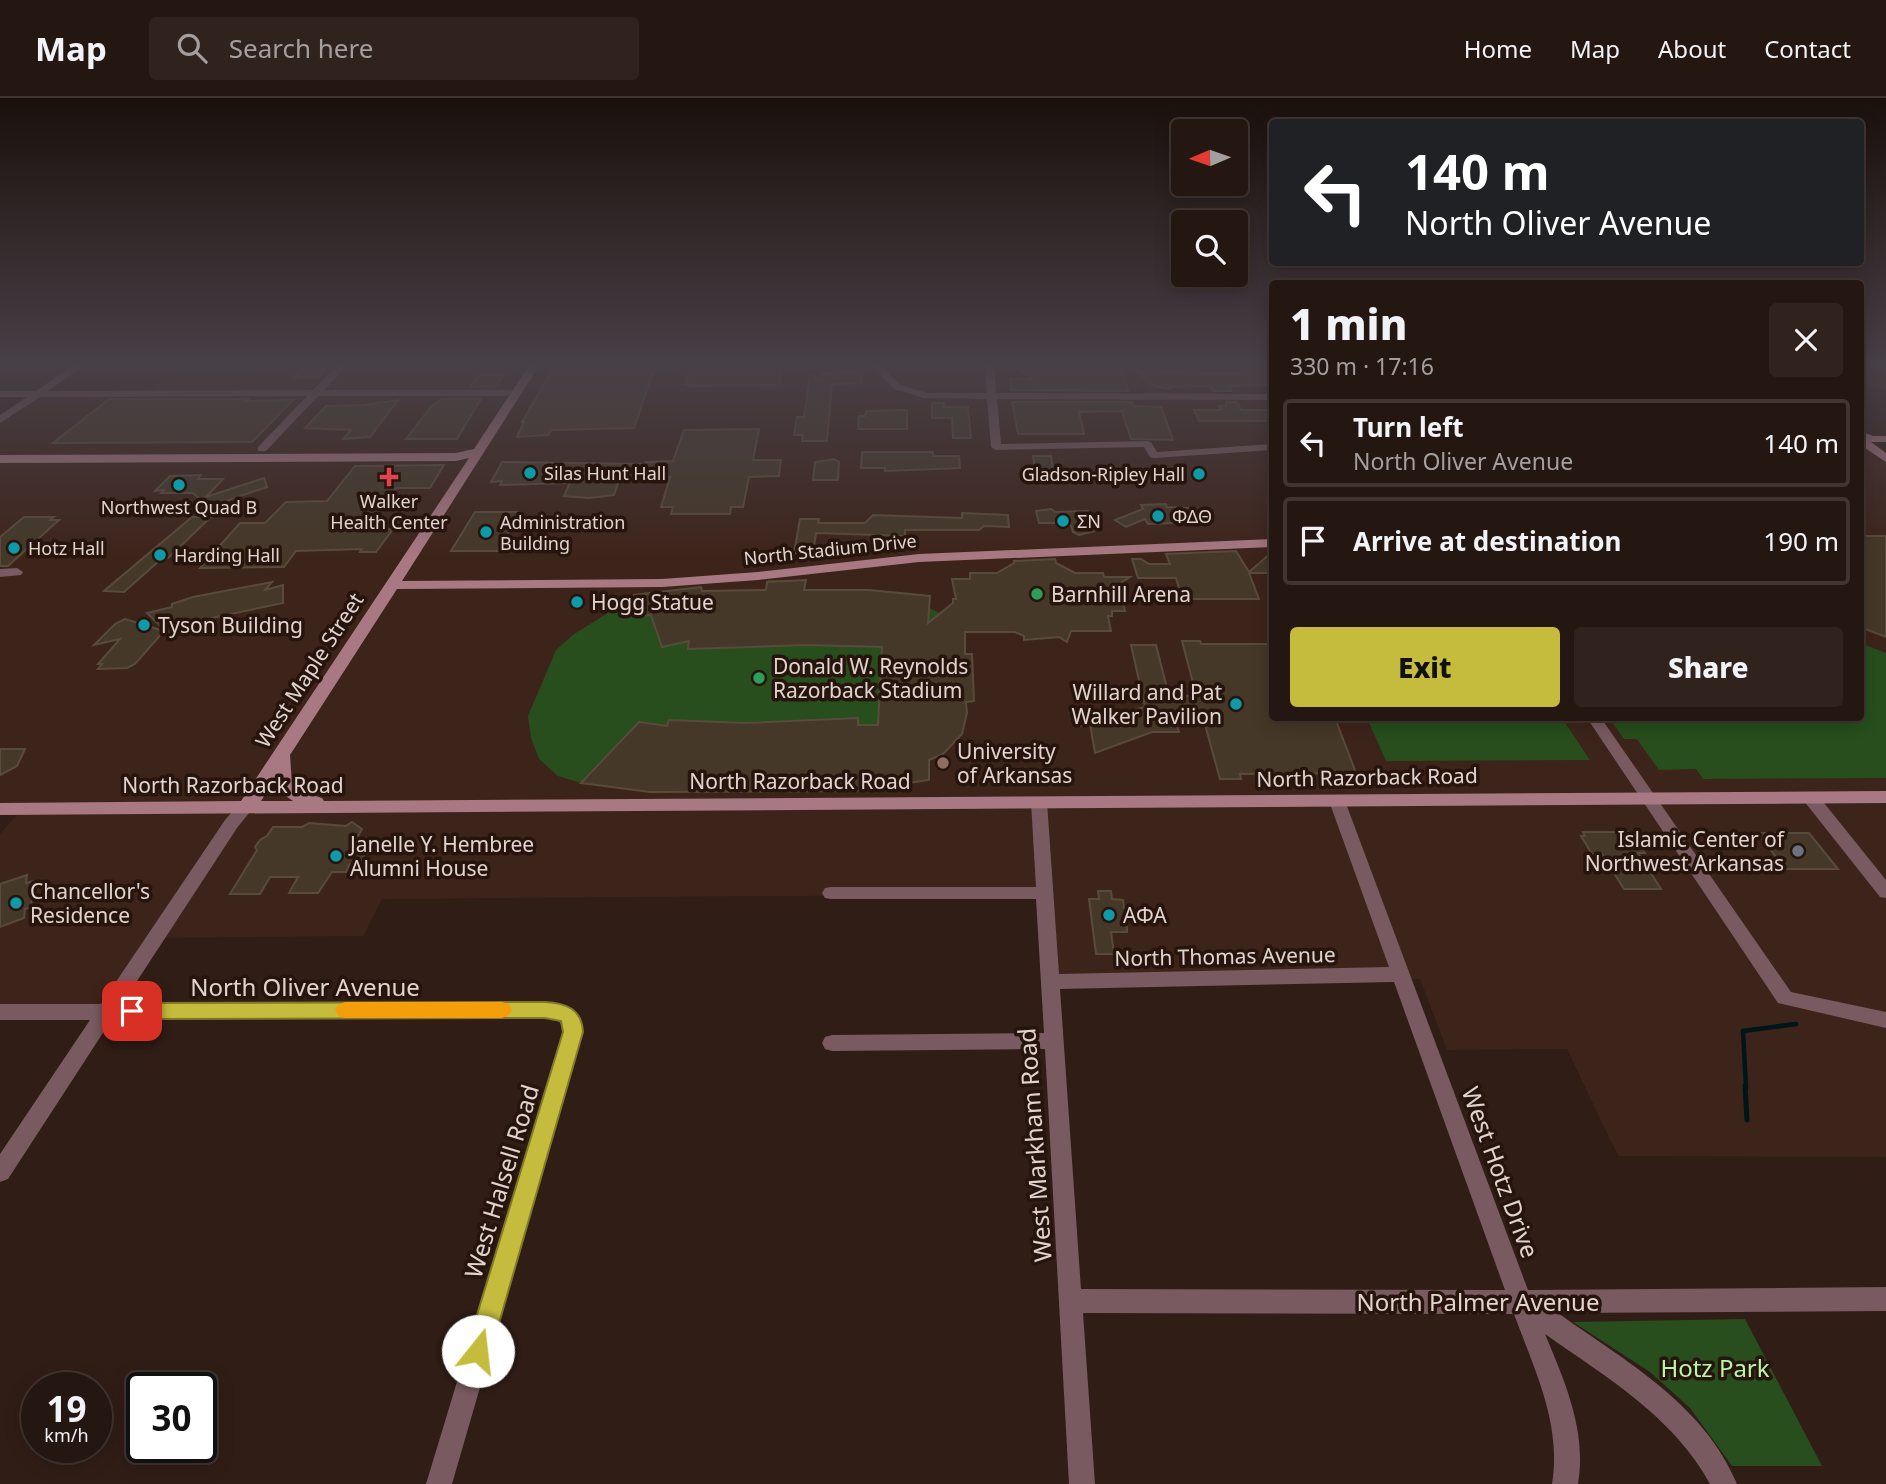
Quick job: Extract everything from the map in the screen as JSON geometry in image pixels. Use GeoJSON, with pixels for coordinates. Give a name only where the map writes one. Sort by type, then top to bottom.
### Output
{"type":"FeatureCollection","features":[{"type":"Feature","properties":{"kind":"main road","name":"West Maple Street"},"geometry":{"type":"LineString","coordinates":[[245,808],[492,429]]}},
{"type":"Feature","properties":{"kind":"main road"},"geometry":{"type":"LineString","coordinates":[[1864,440],[1886,439]]}},
{"type":"Feature","properties":{"kind":"main road"},"geometry":{"type":"LineString","coordinates":[[1864,440],[1886,458]]}},
{"type":"Feature","properties":{"kind":"main road"},"geometry":{"type":"LineString","coordinates":[[0,452],[461,449],[477,452]]}},
{"type":"Feature","properties":{"kind":"main road"},"geometry":{"type":"LineString","coordinates":[[0,459],[456,457],[477,452]]}},
{"type":"Feature","properties":{"kind":"main road","name":"North Stadium Drive"},"geometry":{"type":"LineString","coordinates":[[391,585],[662,583],[758,576],[919,558],[1269,543]]}},
{"type":"Feature","properties":{"kind":"main road"},"geometry":{"type":"LineString","coordinates":[[282,755],[283,786],[294,795],[340,807]]}},
{"type":"Feature","properties":{"kind":"main road","name":"North Razorback Road"},"geometry":{"type":"LineString","coordinates":[[0,808],[1886,797]]}},
{"type":"Feature","properties":{"kind":"street"},"geometry":{"type":"LineString","coordinates":[[262,449],[282,429]]}},
{"type":"Feature","properties":{"kind":"street"},"geometry":{"type":"LineString","coordinates":[[995,429],[996,447],[1147,444],[1154,455],[1269,447]]}},
{"type":"Feature","properties":{"kind":"street"},"geometry":{"type":"LineString","coordinates":[[0,573],[17,572]]}},
{"type":"Feature","properties":{"kind":"street"},"geometry":{"type":"LineString","coordinates":[[1596,721],[1785,998],[1886,1020]]}},
{"type":"Feature","properties":{"kind":"street"},"geometry":{"type":"LineString","coordinates":[[1810,797],[1886,892]]}},
{"type":"Feature","properties":{"kind":"street","name":"West Hotz Drive"},"geometry":{"type":"LineString","coordinates":[[1337,801],[1567,1432],[1570,1461],[1565,1484]]}},
{"type":"Feature","properties":{"kind":"street","name":"West Markham Road"},"geometry":{"type":"LineString","coordinates":[[1039,802],[1082,1484]]}},
{"type":"Feature","properties":{"kind":"street","name":"West Maple Street"},"geometry":{"type":"LineString","coordinates":[[0,1172],[231,824],[245,808]]}},
{"type":"Feature","properties":{"kind":"street"},"geometry":{"type":"LineString","coordinates":[[831,892],[1045,894]]}},
{"type":"Feature","properties":{"kind":"street","name":"North Thomas Avenue"},"geometry":{"type":"LineString","coordinates":[[1051,982],[1401,974]]}},
{"type":"Feature","properties":{"kind":"street","name":"North Oliver Avenue"},"geometry":{"type":"LineString","coordinates":[[0,1012],[558,1010],[568,1015]]}},
{"type":"Feature","properties":{"kind":"street","name":"West Halsell Road"},"geometry":{"type":"LineString","coordinates":[[439,1484],[573,1032],[573,1022],[568,1015]]}},
{"type":"Feature","properties":{"kind":"street"},"geometry":{"type":"LineString","coordinates":[[832,1044],[1054,1041]]}},
{"type":"Feature","properties":{"kind":"street","name":"North Palmer Avenue"},"geometry":{"type":"LineString","coordinates":[[1070,1301],[1521,1302],[1886,1299]]}},
{"type":"Feature","properties":{"kind":"street"},"geometry":{"type":"LineString","coordinates":[[1521,1302],[1658,1399],[1675,1414],[1706,1452],[1724,1484]]}},
{"type":"Feature","properties":{"kind":"shaded area","name":"University of Arkansas"},"geometry":{"type":"Polygon","coordinates":[[[0,429],[1269,429],[1269,721],[1864,721],[1864,448],[1886,454],[1886,1157],[1618,1156],[1567,1049],[1447,1050],[1420,979],[1050,982],[1045,894],[382,899],[363,936],[157,938],[108,1012],[0,1012],[0,834],[22,809],[0,809],[0,429]]]}},
{"type":"Feature","properties":{"kind":"green space","name":"Donald W. Reynolds Razorback Stadium"},"geometry":{"type":"Polygon","coordinates":[[[768,580],[806,580],[805,590],[869,590],[930,596],[929,608],[948,620],[962,640],[965,654],[972,654],[974,701],[966,702],[965,721],[953,744],[929,760],[929,780],[854,791],[650,792],[581,783],[558,776],[539,759],[531,738],[528,716],[556,650],[574,634],[616,608],[611,613],[634,604],[634,595],[701,587],[702,591],[766,590],[768,580]]]}},
{"type":"Feature","properties":{"kind":"green space"},"geometry":{"type":"Polygon","coordinates":[[[1864,645],[1886,653],[1886,778],[1703,779],[1696,769],[1659,770],[1637,739],[1624,739],[1611,721],[1864,721],[1864,645]]]}},
{"type":"Feature","properties":{"kind":"green space"},"geometry":{"type":"Polygon","coordinates":[[[1368,721],[1564,721],[1590,760],[1386,761],[1368,721]]]}},
{"type":"Feature","properties":{"kind":"green space","name":"Hotz Park"},"geometry":{"type":"Polygon","coordinates":[[[1745,1319],[1822,1466],[1732,1466],[1690,1408],[1650,1372],[1573,1322],[1745,1319]]]}},
{"type":"Feature","properties":{"kind":"building"},"geometry":{"type":"Polygon","coordinates":[[[71,429],[265,429],[252,442],[53,443],[71,429]]]}},
{"type":"Feature","properties":{"kind":"building"},"geometry":{"type":"Polygon","coordinates":[[[321,429],[376,429],[370,437],[343,439],[351,430],[321,429]]]}},
{"type":"Feature","properties":{"kind":"building"},"geometry":{"type":"Polygon","coordinates":[[[414,429],[463,429],[457,439],[406,439],[414,429]]]}},
{"type":"Feature","properties":{"kind":"building"},"geometry":{"type":"Polygon","coordinates":[[[521,429],[606,429],[551,430],[548,435],[517,437],[521,429]]]}},
{"type":"Feature","properties":{"kind":"building"},"geometry":{"type":"Polygon","coordinates":[[[759,429],[753,460],[781,460],[779,476],[749,477],[743,507],[731,507],[730,514],[671,514],[673,507],[661,507],[670,477],[620,478],[614,495],[589,498],[564,496],[570,483],[500,485],[502,481],[491,482],[502,462],[645,464],[673,461],[684,430],[759,429]]]}},
{"type":"Feature","properties":{"kind":"building"},"geometry":{"type":"Polygon","coordinates":[[[795,429],[828,429],[827,441],[802,441],[803,435],[794,435],[795,429]]]}},
{"type":"Feature","properties":{"kind":"building"},"geometry":{"type":"Polygon","coordinates":[[[953,429],[970,429],[971,438],[953,438],[953,429]]]}},
{"type":"Feature","properties":{"kind":"building"},"geometry":{"type":"Polygon","coordinates":[[[1017,429],[1083,429],[1084,434],[1018,434],[1017,429]]]}},
{"type":"Feature","properties":{"kind":"building"},"geometry":{"type":"Polygon","coordinates":[[[1128,429],[1169,429],[1173,440],[1131,439],[1128,429]]]}},
{"type":"Feature","properties":{"kind":"building"},"geometry":{"type":"Polygon","coordinates":[[[862,452],[933,452],[933,456],[959,456],[960,468],[885,471],[885,468],[861,468],[862,452]]]}},
{"type":"Feature","properties":{"kind":"building"},"geometry":{"type":"Polygon","coordinates":[[[1033,456],[1051,456],[1053,469],[1035,469],[1033,456]]]}},
{"type":"Feature","properties":{"kind":"building"},"geometry":{"type":"Polygon","coordinates":[[[834,459],[839,462],[838,480],[813,480],[815,462],[834,459]]]}},
{"type":"Feature","properties":{"kind":"building"},"geometry":{"type":"Polygon","coordinates":[[[444,465],[430,488],[396,488],[366,530],[393,529],[376,552],[360,552],[362,549],[296,551],[284,567],[200,568],[240,523],[265,523],[286,502],[327,501],[355,466],[444,465]]]}},
{"type":"Feature","properties":{"kind":"building"},"geometry":{"type":"Polygon","coordinates":[[[201,475],[198,479],[223,479],[206,497],[264,478],[267,487],[228,500],[216,513],[193,493],[155,491],[170,476],[201,475]]]}},
{"type":"Feature","properties":{"kind":"building","name":"ΦΔΘ"},"geometry":{"type":"Polygon","coordinates":[[[1166,504],[1167,507],[1188,508],[1195,522],[1148,524],[1145,519],[1126,527],[1115,520],[1143,509],[1141,505],[1166,504]]]}},
{"type":"Feature","properties":{"kind":"building","name":"ΣΝ"},"geometry":{"type":"Polygon","coordinates":[[[1051,509],[1055,512],[1088,511],[1095,531],[1079,535],[1073,532],[1070,523],[1039,523],[1036,511],[1051,509]]]}},
{"type":"Feature","properties":{"kind":"building","name":"Administration Building"},"geometry":{"type":"Polygon","coordinates":[[[475,512],[520,512],[498,551],[451,551],[475,512]]]}},
{"type":"Feature","properties":{"kind":"building"},"geometry":{"type":"Polygon","coordinates":[[[962,513],[1008,515],[1009,527],[984,526],[979,530],[905,530],[905,536],[816,533],[813,553],[794,553],[800,519],[819,519],[818,523],[865,523],[873,515],[962,518],[962,513]]]}},
{"type":"Feature","properties":{"kind":"building","name":"Hotz Hall"},"geometry":{"type":"Polygon","coordinates":[[[24,517],[54,517],[50,520],[59,520],[8,566],[0,566],[0,537],[24,517]]]}},
{"type":"Feature","properties":{"kind":"building","name":"Harding Hall"},"geometry":{"type":"Polygon","coordinates":[[[192,517],[211,517],[168,558],[159,561],[124,592],[104,591],[192,517]]]}},
{"type":"Feature","properties":{"kind":"building"},"geometry":{"type":"Polygon","coordinates":[[[1864,536],[1886,536],[1886,637],[1864,629],[1864,536]]]}},
{"type":"Feature","properties":{"kind":"building"},"geometry":{"type":"Polygon","coordinates":[[[1236,551],[1249,572],[1269,555],[1269,573],[1249,573],[1259,599],[1182,599],[1176,578],[1138,578],[1132,559],[1141,559],[1149,564],[1170,564],[1166,554],[1236,551]]]}},
{"type":"Feature","properties":{"kind":"building"},"geometry":{"type":"Polygon","coordinates":[[[1055,559],[1056,563],[1075,573],[1130,577],[1119,584],[1125,611],[1112,611],[1112,616],[1108,616],[1111,631],[1071,631],[1067,642],[1059,637],[1024,640],[1024,636],[1015,632],[965,632],[965,654],[972,654],[974,701],[966,702],[967,713],[962,734],[943,754],[929,760],[929,780],[854,791],[650,792],[581,783],[639,722],[667,726],[669,720],[745,723],[858,718],[858,725],[878,725],[882,647],[807,645],[688,649],[689,641],[662,647],[651,615],[641,616],[634,604],[634,595],[701,587],[702,591],[766,590],[767,582],[806,580],[804,590],[869,590],[930,596],[928,623],[956,599],[952,579],[970,579],[970,573],[997,573],[1014,561],[1055,559]]]}},
{"type":"Feature","properties":{"kind":"building"},"geometry":{"type":"Polygon","coordinates":[[[272,582],[265,590],[283,585],[283,603],[178,625],[170,635],[147,613],[172,607],[172,604],[193,597],[272,582]]]}},
{"type":"Feature","properties":{"kind":"building"},"geometry":{"type":"Polygon","coordinates":[[[125,619],[164,631],[135,664],[127,668],[98,669],[102,664],[98,664],[120,639],[94,645],[115,624],[125,619]]]}},
{"type":"Feature","properties":{"kind":"building","name":"Willard and Pat Walker Pavilion"},"geometry":{"type":"Polygon","coordinates":[[[1182,641],[1200,641],[1201,644],[1269,644],[1269,721],[1336,721],[1356,773],[1240,774],[1241,779],[1220,779],[1202,714],[1176,723],[1179,732],[1152,732],[1095,753],[1090,724],[1080,726],[1070,713],[1081,710],[1091,721],[1145,707],[1131,645],[1156,645],[1170,700],[1196,694],[1182,641]]]}},
{"type":"Feature","properties":{"kind":"building"},"geometry":{"type":"Polygon","coordinates":[[[0,749],[25,749],[17,766],[0,775],[0,749]]]}},
{"type":"Feature","properties":{"kind":"building","name":"Janelle Y. Hembree Alumni House"},"geometry":{"type":"Polygon","coordinates":[[[352,822],[362,829],[357,838],[373,838],[360,864],[350,864],[346,872],[332,872],[318,893],[289,893],[298,877],[270,877],[260,894],[230,894],[257,850],[255,847],[273,827],[302,827],[309,823],[346,826],[352,822]]]}},
{"type":"Feature","properties":{"kind":"building"},"geometry":{"type":"Polygon","coordinates":[[[1583,832],[1628,832],[1633,835],[1645,853],[1638,853],[1661,889],[1624,889],[1602,854],[1592,854],[1581,836],[1585,836],[1583,832]]]}},
{"type":"Feature","properties":{"kind":"building","name":"Islamic Center of Northwest Arkansas"},"geometry":{"type":"Polygon","coordinates":[[[1758,833],[1809,833],[1838,869],[1785,869],[1758,833]]]}},
{"type":"Feature","properties":{"kind":"building","name":"Chancellor's Residence"},"geometry":{"type":"Polygon","coordinates":[[[27,875],[26,883],[34,881],[31,907],[25,909],[24,918],[0,927],[0,884],[27,875]]]}},
{"type":"Feature","properties":{"kind":"building","name":"ΑΦΑ"},"geometry":{"type":"Polygon","coordinates":[[[1098,891],[1111,891],[1112,899],[1123,900],[1126,908],[1127,932],[1111,932],[1114,954],[1096,954],[1089,899],[1099,899],[1098,891]]]}},
{"type":"Feature","properties":{"kind":"waterway"},"geometry":{"type":"LineString","coordinates":[[1746,1088],[1743,1031],[1796,1024]]}},
{"type":"Feature","properties":{"kind":"waterway"},"geometry":{"type":"LineString","coordinates":[[1745,1086],[1747,1120]]}},
{"type":"Feature","properties":{"kind":"slow traffic"},"geometry":{"type":"LineString","coordinates":[[345,1010],[502,1010]]}},
{"type":"Feature","properties":{"kind":"place","name":"Silas Hunt Hall"},"geometry":{"type":"Point","coordinates":[530,473]}},
{"type":"Feature","properties":{"kind":"place","name":"Gladson-Ripley Hall"},"geometry":{"type":"Point","coordinates":[1199,474]}},
{"type":"Feature","properties":{"kind":"place","name":"Walker Health Center"},"geometry":{"type":"Point","coordinates":[389,477]}},
{"type":"Feature","properties":{"kind":"place","name":"Northwest Quad B"},"geometry":{"type":"Point","coordinates":[179,485]}},
{"type":"Feature","properties":{"kind":"place","name":"ΦΔΘ"},"geometry":{"type":"Point","coordinates":[1158,516]}},
{"type":"Feature","properties":{"kind":"place","name":"ΣΝ"},"geometry":{"type":"Point","coordinates":[1063,521]}},
{"type":"Feature","properties":{"kind":"place","name":"Administration Building"},"geometry":{"type":"Point","coordinates":[486,532]}},
{"type":"Feature","properties":{"kind":"place","name":"Hotz Hall"},"geometry":{"type":"Point","coordinates":[14,548]}},
{"type":"Feature","properties":{"kind":"place","name":"Harding Hall"},"geometry":{"type":"Point","coordinates":[160,555]}},
{"type":"Feature","properties":{"kind":"place","name":"Barnhill Arena"},"geometry":{"type":"Point","coordinates":[1037,594]}},
{"type":"Feature","properties":{"kind":"place","name":"Hogg Statue"},"geometry":{"type":"Point","coordinates":[577,602]}},
{"type":"Feature","properties":{"kind":"place","name":"Tyson Building"},"geometry":{"type":"Point","coordinates":[144,625]}},
{"type":"Feature","properties":{"kind":"place","name":"Donald W. Reynolds Razorback Stadium"},"geometry":{"type":"Point","coordinates":[759,678]}},
{"type":"Feature","properties":{"kind":"place","name":"Willard and Pat Walker Pavilion"},"geometry":{"type":"Point","coordinates":[1236,704]}},
{"type":"Feature","properties":{"kind":"place","name":"University of Arkansas"},"geometry":{"type":"Point","coordinates":[943,763]}},
{"type":"Feature","properties":{"kind":"place","name":"Islamic Center of Northwest Arkansas"},"geometry":{"type":"Point","coordinates":[1798,851]}},
{"type":"Feature","properties":{"kind":"place","name":"Janelle Y. Hembree Alumni House"},"geometry":{"type":"Point","coordinates":[336,856]}},
{"type":"Feature","properties":{"kind":"place","name":"Chancellor's Residence"},"geometry":{"type":"Point","coordinates":[16,903]}},
{"type":"Feature","properties":{"kind":"place","name":"ΑΦΑ"},"geometry":{"type":"Point","coordinates":[1109,915]}},
{"type":"Feature","properties":{"kind":"route"},"geometry":{"type":"LineString","coordinates":[[132,1011],[558,1010],[568,1015],[573,1022],[573,1032],[478,1351]]}}]}
